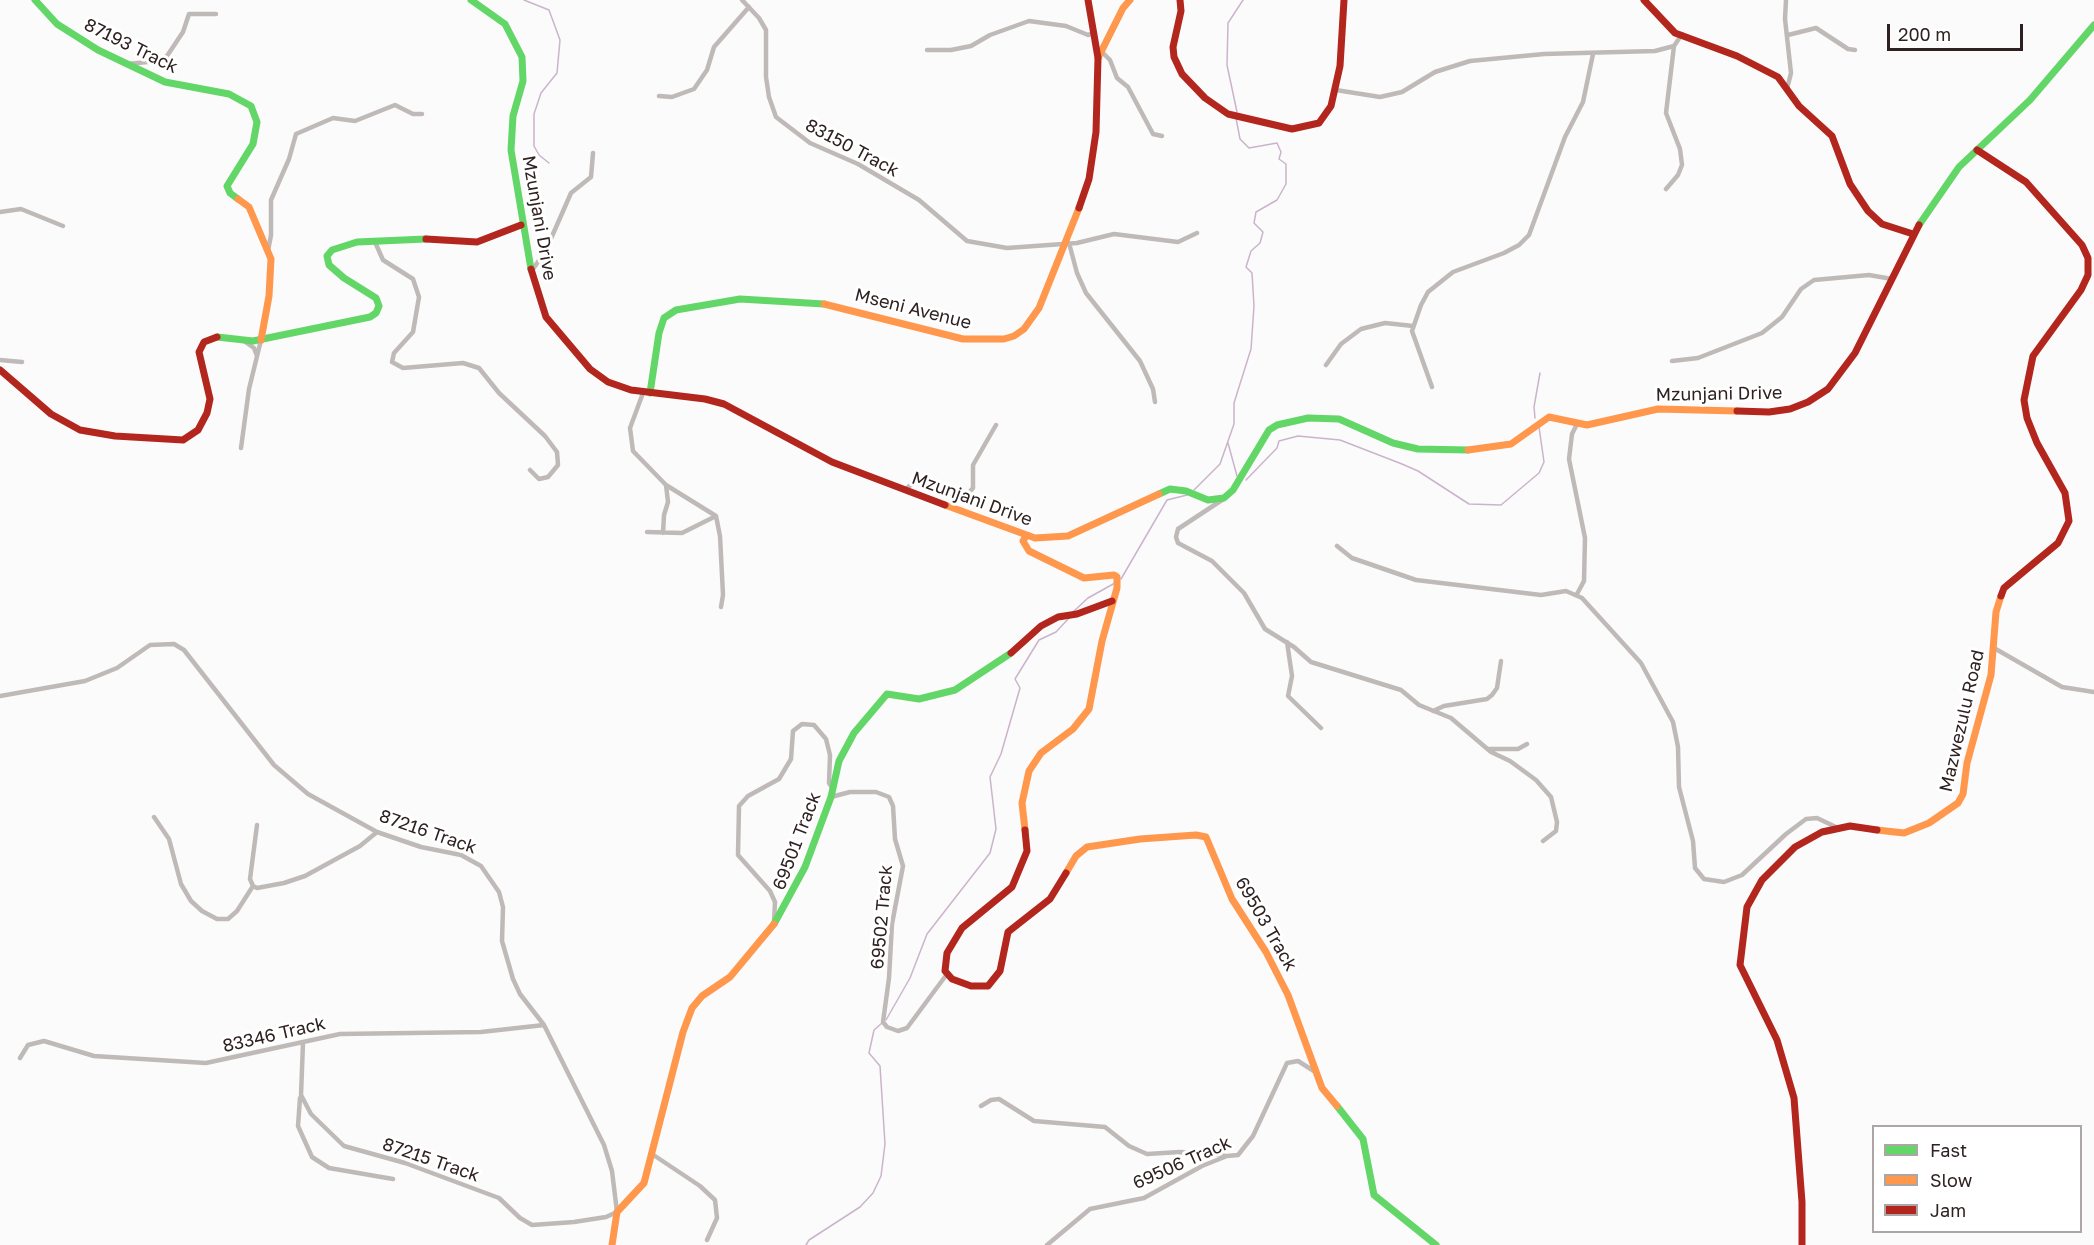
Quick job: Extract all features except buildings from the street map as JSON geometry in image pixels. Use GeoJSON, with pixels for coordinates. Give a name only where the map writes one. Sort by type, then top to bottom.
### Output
{"type":"FeatureCollection","features":[{"type":"Feature","properties":{"kind":"street","name":"87193 Track"},"geometry":{"type":"LineString","coordinates":[[35,0],[57,24],[77,38],[165,82],[230,94],[251,106],[257,122],[253,144],[227,186],[230,193],[249,207],[268,250],[272,274],[261,340]]}},
{"type":"Feature","properties":{"kind":"street","name":"Mzunjani Drive"},"geometry":{"type":"LineString","coordinates":[[471,0],[504,24],[522,57],[523,81],[513,116],[511,139],[521,225],[531,272],[546,317],[581,361],[608,382],[647,393],[684,396],[724,404],[811,453],[1026,536],[1068,536],[1170,489],[1186,491],[1208,500],[1224,498],[1239,480],[1264,435],[1277,425],[1308,418],[1339,419],[1393,443],[1434,451],[1500,447],[1518,440],[1537,423],[1549,417],[1576,424],[1591,424],[1658,409],[1769,412],[1790,409],[1808,402],[1828,389],[1844,370],[1913,234],[1940,192],[1959,167],[2030,100],[2094,25]]}},
{"type":"Feature","properties":{"kind":"street","name":"83150 Track"},"geometry":{"type":"LineString","coordinates":[[742,0],[766,30],[765,68],[774,112],[800,138],[858,164],[919,200],[967,241],[1007,248],[1067,243],[1114,234],[1178,242],[1197,233]]}},
{"type":"Feature","properties":{"kind":"street"},"geometry":{"type":"LineString","coordinates":[[1088,0],[1100,56],[1110,60],[1117,78],[1128,87],[1153,134],[1162,136]]}},
{"type":"Feature","properties":{"kind":"street","name":"Mseni Avenue"},"geometry":{"type":"LineString","coordinates":[[647,393],[664,318],[676,310],[717,301],[740,299],[820,303],[963,339],[1004,339],[1014,336],[1029,323],[1039,308],[1067,243],[1089,179],[1096,122],[1100,56],[1123,8],[1130,0]]}},
{"type":"Feature","properties":{"kind":"street"},"geometry":{"type":"LineString","coordinates":[[1180,0],[1181,10],[1174,39],[1174,57],[1182,74],[1216,108],[1228,114],[1280,129],[1307,128],[1319,123],[1327,115],[1336,90],[1344,0]]}},
{"type":"Feature","properties":{"kind":"street"},"geometry":{"type":"LineString","coordinates":[[1644,0],[1670,28],[1765,68],[1778,77],[1799,106],[1832,136],[1850,183],[1868,211],[1882,224],[1913,234]]}},
{"type":"Feature","properties":{"kind":"street"},"geometry":{"type":"LineString","coordinates":[[1786,0],[1785,20],[1791,73],[1787,89]]}},
{"type":"Feature","properties":{"kind":"street"},"geometry":{"type":"LineString","coordinates":[[659,96],[672,97],[694,89],[707,70],[714,47],[749,7]]}},
{"type":"Feature","properties":{"kind":"street"},"geometry":{"type":"LineString","coordinates":[[127,63],[162,59],[183,32],[189,14],[216,14]]}},
{"type":"Feature","properties":{"kind":"street"},"geometry":{"type":"LineString","coordinates":[[927,50],[951,50],[971,46],[996,32],[1029,21],[1054,23],[1088,35],[1094,33]]}},
{"type":"Feature","properties":{"kind":"street"},"geometry":{"type":"LineString","coordinates":[[1788,35],[1808,28],[1818,28],[1848,49],[1855,50]]}},
{"type":"Feature","properties":{"kind":"street"},"geometry":{"type":"LineString","coordinates":[[1666,189],[1678,175],[1682,165],[1680,149],[1666,113],[1674,46],[1682,34]]}},
{"type":"Feature","properties":{"kind":"street"},"geometry":{"type":"LineString","coordinates":[[1336,90],[1380,97],[1412,87],[1435,72],[1482,59],[1544,54],[1655,51],[1674,46]]}},
{"type":"Feature","properties":{"kind":"street"},"geometry":{"type":"LineString","coordinates":[[1432,387],[1413,335],[1413,326],[1428,292],[1444,278],[1504,253],[1519,245],[1529,235],[1565,136],[1583,102],[1593,54]]}},
{"type":"Feature","properties":{"kind":"street"},"geometry":{"type":"LineString","coordinates":[[268,250],[272,235],[271,200],[297,132],[335,117],[356,121],[395,105],[413,114],[422,114]]}},
{"type":"Feature","properties":{"kind":"street","name":"Mazwezulu Road"},"geometry":{"type":"LineString","coordinates":[[1802,1245],[1802,1202],[1794,1098],[1777,1040],[1742,972],[1741,942],[1748,908],[1768,873],[1795,847],[1822,832],[1838,828],[1904,832],[1919,828],[1958,803],[1963,794],[1967,763],[1989,686],[1996,612],[2005,585],[2058,543],[2069,520],[2065,493],[2056,472],[2037,443],[2027,418],[2024,400],[2033,356],[2054,324],[2076,299],[2085,283],[2089,266],[2082,245],[2026,182],[1977,150]]}},
{"type":"Feature","properties":{"kind":"street"},"geometry":{"type":"LineString","coordinates":[[531,272],[546,250],[571,193],[591,177],[593,153]]}},
{"type":"Feature","properties":{"kind":"street"},"geometry":{"type":"LineString","coordinates":[[0,212],[21,209],[63,226]]}},
{"type":"Feature","properties":{"kind":"street"},"geometry":{"type":"LineString","coordinates":[[0,370],[51,414],[80,430],[115,436],[177,441],[198,430],[207,413],[210,399],[199,357],[202,344],[215,337],[244,341],[261,340],[312,327],[370,317],[376,313],[379,306],[376,298],[338,274],[327,260],[330,252],[345,244],[417,239],[477,242],[521,225]]}},
{"type":"Feature","properties":{"kind":"street"},"geometry":{"type":"LineString","coordinates":[[375,242],[383,260],[413,279],[419,297],[416,325],[409,339],[393,355],[393,364],[412,368],[470,363],[479,368],[499,393],[545,436],[557,452],[558,465],[545,478],[537,478],[530,470]]}},
{"type":"Feature","properties":{"kind":"street"},"geometry":{"type":"LineString","coordinates":[[1067,243],[1086,293],[1140,361],[1153,389],[1155,402]]}},
{"type":"Feature","properties":{"kind":"street"},"geometry":{"type":"LineString","coordinates":[[1672,361],[1698,358],[1762,333],[1782,317],[1801,289],[1814,280],[1869,275],[1892,279]]}},
{"type":"Feature","properties":{"kind":"street"},"geometry":{"type":"LineString","coordinates":[[1326,365],[1341,344],[1361,330],[1385,323],[1413,326]]}},
{"type":"Feature","properties":{"kind":"street"},"geometry":{"type":"LineString","coordinates":[[242,447],[249,389],[261,340]]}},
{"type":"Feature","properties":{"kind":"street"},"geometry":{"type":"LineString","coordinates":[[244,341],[254,348],[257,356]]}},
{"type":"Feature","properties":{"kind":"street"},"geometry":{"type":"LineString","coordinates":[[0,360],[22,362]]}},
{"type":"Feature","properties":{"kind":"street"},"geometry":{"type":"LineString","coordinates":[[647,393],[630,428],[633,451],[666,485],[716,516],[720,536],[721,607]]}},
{"type":"Feature","properties":{"kind":"street"},"geometry":{"type":"LineString","coordinates":[[1576,424],[1572,434],[1569,459],[1585,538],[1584,581],[1577,594]]}},
{"type":"Feature","properties":{"kind":"street"},"geometry":{"type":"LineString","coordinates":[[905,490],[915,481],[956,497],[967,495],[973,488],[973,465],[996,425]]}},
{"type":"Feature","properties":{"kind":"street"},"geometry":{"type":"LineString","coordinates":[[663,533],[664,515],[668,502],[666,485]]}},
{"type":"Feature","properties":{"kind":"street"},"geometry":{"type":"LineString","coordinates":[[1224,498],[1178,530],[1176,540],[1212,561],[1244,593],[1265,629],[1287,642],[1317,666],[1401,690],[1419,705],[1451,718],[1488,749],[1521,769],[1551,797],[1557,827],[1556,831],[1543,841]]}},
{"type":"Feature","properties":{"kind":"street"},"geometry":{"type":"LineString","coordinates":[[647,532],[690,531],[716,516]]}},
{"type":"Feature","properties":{"kind":"street"},"geometry":{"type":"LineString","coordinates":[[947,974],[945,960],[958,933],[971,918],[1012,887],[1017,879],[1027,851],[1022,803],[1029,771],[1041,753],[1073,729],[1089,709],[1112,601],[1117,588],[1116,576],[1108,574],[1090,578],[1077,575],[1029,551],[1023,542],[1026,536]]}},
{"type":"Feature","properties":{"kind":"street"},"geometry":{"type":"LineString","coordinates":[[1336,546],[1352,558],[1416,580],[1536,595],[1566,591],[1577,594],[1636,656],[1673,722],[1678,747],[1679,787],[1693,841],[1695,868],[1700,876],[1720,883],[1742,875],[1786,834],[1806,819],[1817,818],[1838,828]]}},
{"type":"Feature","properties":{"kind":"street","name":"69501 Track"},"geometry":{"type":"LineString","coordinates":[[617,1212],[642,1187],[680,1043],[692,1008],[702,996],[730,977],[773,927],[805,867],[847,745],[887,694],[920,699],[955,690],[1008,655],[1041,626],[1058,617],[1098,608],[1112,601]]}},
{"type":"Feature","properties":{"kind":"street"},"geometry":{"type":"LineString","coordinates":[[1287,642],[1292,676],[1288,696],[1321,728]]}},
{"type":"Feature","properties":{"kind":"street","name":"87216 Track"},"geometry":{"type":"LineString","coordinates":[[0,696],[85,681],[117,668],[150,645],[174,644],[184,650],[284,775],[308,794],[377,831],[421,847],[461,855],[473,860],[491,878],[503,907],[502,940],[513,979],[520,993],[544,1025],[604,1145],[612,1171],[617,1212],[612,1245]]}},
{"type":"Feature","properties":{"kind":"street"},"geometry":{"type":"LineString","coordinates":[[1994,648],[2062,687],[2094,692]]}},
{"type":"Feature","properties":{"kind":"street"},"geometry":{"type":"LineString","coordinates":[[1433,711],[1444,706],[1487,699],[1497,688],[1501,661]]}},
{"type":"Feature","properties":{"kind":"street"},"geometry":{"type":"LineString","coordinates":[[773,927],[775,902],[765,884],[738,855],[739,806],[748,796],[779,779],[791,759],[793,730],[802,724],[814,725],[826,739],[830,755],[829,783],[832,793]]}},
{"type":"Feature","properties":{"kind":"street"},"geometry":{"type":"LineString","coordinates":[[1488,749],[1518,749],[1527,744]]}},
{"type":"Feature","properties":{"kind":"street","name":"69502 Track"},"geometry":{"type":"LineString","coordinates":[[832,793],[876,792],[889,797],[893,806],[895,839],[903,866],[892,924],[888,992],[883,1022],[890,1029],[902,1031],[911,1024],[947,974]]}},
{"type":"Feature","properties":{"kind":"street"},"geometry":{"type":"LineString","coordinates":[[154,817],[169,839],[186,893],[202,911],[217,919],[228,919],[237,911],[253,886],[250,874],[256,825]]}},
{"type":"Feature","properties":{"kind":"street"},"geometry":{"type":"LineString","coordinates":[[253,886],[266,888],[305,876],[360,846],[377,831]]}},
{"type":"Feature","properties":{"kind":"street","name":"69503 Track"},"geometry":{"type":"LineString","coordinates":[[947,974],[952,979],[979,987],[988,986],[1000,971],[1006,938],[1011,928],[1050,900],[1076,856],[1087,847],[1140,839],[1203,836],[1212,845],[1232,899],[1280,976],[1322,1088],[1330,1102],[1364,1139],[1374,1195],[1436,1245]]}},
{"type":"Feature","properties":{"kind":"street","name":"83346 Track"},"geometry":{"type":"LineString","coordinates":[[21,1058],[24,1048],[44,1041],[94,1056],[194,1064],[219,1063],[269,1048],[350,1033],[481,1032],[544,1025]]}},
{"type":"Feature","properties":{"kind":"street"},"geometry":{"type":"LineString","coordinates":[[303,1043],[298,1120],[300,1131],[312,1157],[329,1168],[393,1179]]}},
{"type":"Feature","properties":{"kind":"street","name":"69506 Track"},"geometry":{"type":"LineString","coordinates":[[1047,1245],[1090,1209],[1144,1198],[1227,1156],[1238,1155],[1248,1145],[1287,1063],[1300,1062],[1319,1075]]}},
{"type":"Feature","properties":{"kind":"street","name":"87215 Track"},"geometry":{"type":"LineString","coordinates":[[300,1095],[311,1114],[344,1146],[405,1163],[499,1198],[520,1218],[532,1225],[574,1222],[609,1216],[617,1212]]}},
{"type":"Feature","properties":{"kind":"street"},"geometry":{"type":"LineString","coordinates":[[981,1106],[991,1100],[999,1099],[1034,1121],[1105,1127],[1140,1153],[1180,1152],[1227,1156]]}},
{"type":"Feature","properties":{"kind":"street"},"geometry":{"type":"LineString","coordinates":[[652,1154],[700,1186],[715,1200],[717,1218],[707,1240]]}},
{"type":"Feature","properties":{"kind":"waterway"},"geometry":{"type":"LineString","coordinates":[[524,0],[549,10],[560,40],[557,73],[541,93],[534,114],[534,146],[539,155],[549,163]]}},
{"type":"Feature","properties":{"kind":"waterway"},"geometry":{"type":"LineString","coordinates":[[1237,112],[1227,65],[1228,23],[1243,0]]}},
{"type":"Feature","properties":{"kind":"waterway"},"geometry":{"type":"LineString","coordinates":[[1194,490],[1220,464],[1234,424],[1234,403],[1251,349],[1254,306],[1252,273],[1246,267],[1251,251],[1260,243],[1263,232],[1254,223],[1256,212],[1277,200],[1286,184],[1286,164],[1279,159],[1281,152],[1277,143],[1249,148],[1240,139],[1236,118]]}},
{"type":"Feature","properties":{"kind":"waterway"},"geometry":{"type":"LineString","coordinates":[[1535,418],[1534,407],[1540,373]]}},
{"type":"Feature","properties":{"kind":"waterway"},"geometry":{"type":"LineString","coordinates":[[1246,480],[1277,448],[1279,441],[1298,436],[1340,440],[1418,471],[1469,504],[1501,505],[1539,473],[1544,462],[1539,427]]}},
{"type":"Feature","properties":{"kind":"waterway"},"geometry":{"type":"LineString","coordinates":[[1228,443],[1237,476]]}},
{"type":"Feature","properties":{"kind":"waterway"},"geometry":{"type":"LineString","coordinates":[[1121,579],[1167,500],[1187,495]]}},
{"type":"Feature","properties":{"kind":"waterway"},"geometry":{"type":"LineString","coordinates":[[1074,611],[1088,598],[1115,583]]}},
{"type":"Feature","properties":{"kind":"waterway"},"geometry":{"type":"LineString","coordinates":[[886,1020],[910,978],[927,934],[990,853],[996,829],[990,777],[1001,754],[1020,688],[1015,679],[1039,640],[1056,632],[1070,617]]}},
{"type":"Feature","properties":{"kind":"waterway"},"geometry":{"type":"LineString","coordinates":[[806,1245],[809,1240],[860,1207],[873,1193],[881,1176],[885,1144],[880,1066],[869,1053],[874,1030],[882,1023]]}},
{"type":"Feature","properties":{"kind":"traffic: fast"},"geometry":{"type":"LineString","coordinates":[[35,0],[57,24],[98,50],[165,82],[229,94],[251,106],[257,122],[253,144],[227,186],[230,193],[238,199]]}},
{"type":"Feature","properties":{"kind":"traffic: fast"},"geometry":{"type":"LineString","coordinates":[[471,0],[505,24],[522,57],[523,81],[513,116],[511,150],[531,269]]}},
{"type":"Feature","properties":{"kind":"traffic: fast"},"geometry":{"type":"LineString","coordinates":[[1919,225],[1959,167],[2030,100],[2094,25]]}},
{"type":"Feature","properties":{"kind":"traffic: fast"},"geometry":{"type":"LineString","coordinates":[[217,337],[253,341],[370,317],[376,313],[379,306],[376,298],[344,278],[329,265],[327,256],[332,250],[357,242],[426,239]]}},
{"type":"Feature","properties":{"kind":"traffic: fast"},"geometry":{"type":"LineString","coordinates":[[650,393],[659,333],[664,318],[676,310],[740,299],[824,304]]}},
{"type":"Feature","properties":{"kind":"traffic: fast"},"geometry":{"type":"LineString","coordinates":[[1159,494],[1170,489],[1186,491],[1208,500],[1224,498],[1233,490],[1269,430],[1277,425],[1308,418],[1339,419],[1393,443],[1418,449],[1468,450]]}},
{"type":"Feature","properties":{"kind":"traffic: fast"},"geometry":{"type":"LineString","coordinates":[[774,924],[805,867],[831,797],[839,761],[854,733],[887,694],[919,699],[955,690],[1011,653]]}},
{"type":"Feature","properties":{"kind":"traffic: fast"},"geometry":{"type":"LineString","coordinates":[[1337,1106],[1363,1139],[1374,1195],[1436,1245]]}},
{"type":"Feature","properties":{"kind":"traffic: slow"},"geometry":{"type":"LineString","coordinates":[[1098,58],[1123,8],[1130,0]]}},
{"type":"Feature","properties":{"kind":"traffic: slow"},"geometry":{"type":"LineString","coordinates":[[238,199],[249,207],[271,259],[269,296],[261,340]]}},
{"type":"Feature","properties":{"kind":"traffic: slow"},"geometry":{"type":"LineString","coordinates":[[824,304],[963,339],[1004,339],[1014,336],[1024,329],[1039,308],[1079,208]]}},
{"type":"Feature","properties":{"kind":"traffic: slow"},"geometry":{"type":"LineString","coordinates":[[1468,450],[1511,444],[1549,417],[1587,425],[1658,409],[1737,411]]}},
{"type":"Feature","properties":{"kind":"traffic: slow"},"geometry":{"type":"LineString","coordinates":[[945,505],[1035,538],[1068,536],[1159,494]]}},
{"type":"Feature","properties":{"kind":"traffic: slow"},"geometry":{"type":"LineString","coordinates":[[1025,830],[1022,803],[1029,771],[1041,753],[1073,729],[1089,709],[1102,641],[1117,588],[1117,577],[1114,575],[1084,578],[1029,551],[1023,541],[1026,536]]}},
{"type":"Feature","properties":{"kind":"traffic: slow"},"geometry":{"type":"LineString","coordinates":[[1877,830],[1904,833],[1929,823],[1958,803],[1963,794],[1967,763],[1991,675],[1996,612],[2001,596]]}},
{"type":"Feature","properties":{"kind":"traffic: slow"},"geometry":{"type":"LineString","coordinates":[[1066,873],[1076,856],[1087,847],[1140,839],[1196,835],[1206,837],[1232,899],[1266,952],[1288,995],[1322,1088],[1337,1106]]}},
{"type":"Feature","properties":{"kind":"traffic: slow"},"geometry":{"type":"LineString","coordinates":[[612,1245],[617,1212],[644,1183],[683,1032],[692,1008],[702,996],[730,977],[774,924]]}},
{"type":"Feature","properties":{"kind":"traffic: jam"},"geometry":{"type":"LineString","coordinates":[[1079,208],[1089,179],[1096,132],[1098,58],[1088,0]]}},
{"type":"Feature","properties":{"kind":"traffic: jam"},"geometry":{"type":"LineString","coordinates":[[1180,0],[1181,11],[1173,47],[1174,57],[1182,74],[1205,98],[1228,114],[1292,129],[1319,123],[1331,106],[1340,66],[1344,0]]}},
{"type":"Feature","properties":{"kind":"traffic: jam"},"geometry":{"type":"LineString","coordinates":[[1644,0],[1675,33],[1737,56],[1778,77],[1799,106],[1832,136],[1850,184],[1868,211],[1882,224],[1913,234]]}},
{"type":"Feature","properties":{"kind":"traffic: jam"},"geometry":{"type":"LineString","coordinates":[[1977,150],[2026,182],[2082,245],[2088,258],[2088,275],[2081,290],[2033,356],[2024,400],[2027,418],[2037,443],[2065,493],[2069,521],[2058,543],[2004,588],[2001,596]]}},
{"type":"Feature","properties":{"kind":"traffic: jam"},"geometry":{"type":"LineString","coordinates":[[426,239],[477,242],[521,225]]}},
{"type":"Feature","properties":{"kind":"traffic: jam"},"geometry":{"type":"LineString","coordinates":[[1737,411],[1769,412],[1790,409],[1808,402],[1828,389],[1855,353],[1919,225]]}},
{"type":"Feature","properties":{"kind":"traffic: jam"},"geometry":{"type":"LineString","coordinates":[[531,269],[546,317],[590,369],[608,382],[631,390],[705,399],[724,404],[832,462],[945,505]]}},
{"type":"Feature","properties":{"kind":"traffic: jam"},"geometry":{"type":"LineString","coordinates":[[0,370],[51,414],[80,430],[115,436],[183,440],[198,430],[207,413],[210,399],[199,352],[204,342],[217,337]]}},
{"type":"Feature","properties":{"kind":"traffic: jam"},"geometry":{"type":"LineString","coordinates":[[1011,653],[1041,626],[1058,617],[1077,614],[1112,601]]}},
{"type":"Feature","properties":{"kind":"traffic: jam"},"geometry":{"type":"LineString","coordinates":[[1802,1245],[1802,1202],[1794,1098],[1777,1040],[1740,965],[1747,907],[1762,880],[1795,847],[1822,832],[1850,826],[1877,830]]}},
{"type":"Feature","properties":{"kind":"traffic: jam"},"geometry":{"type":"LineString","coordinates":[[1025,830],[1027,851],[1012,887],[962,928],[947,953],[945,971],[952,979],[971,986],[988,986],[1000,971],[1008,932],[1050,899],[1066,873]]}}]}
